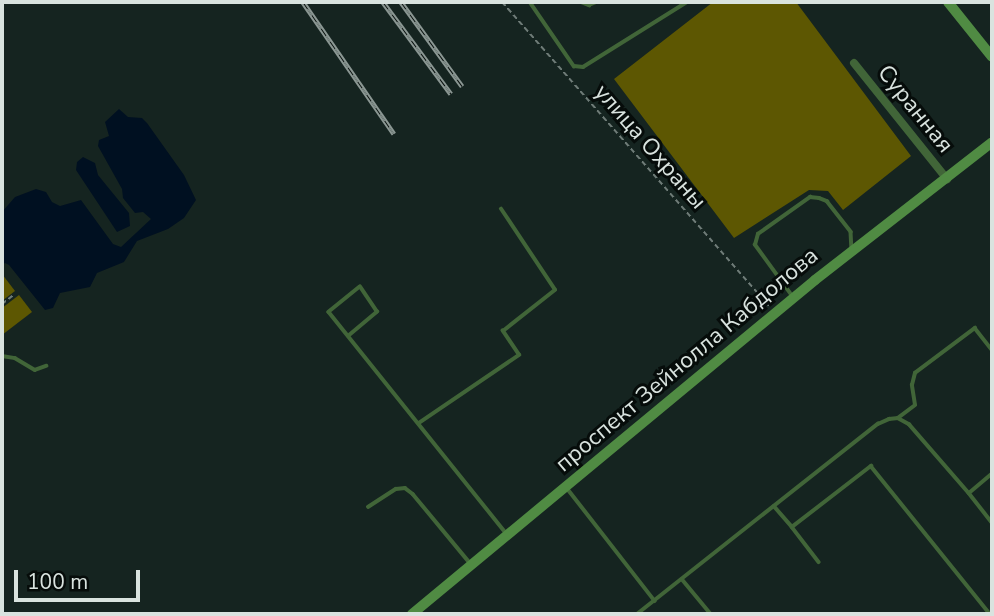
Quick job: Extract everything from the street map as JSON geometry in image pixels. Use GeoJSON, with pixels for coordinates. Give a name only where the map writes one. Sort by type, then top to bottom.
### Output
{"type":"FeatureCollection","features":[{"type":"Feature","properties":{"kind":"main road"},"geometry":{"type":"LineString","coordinates":[[950,2],[992,57]]}},
{"type":"Feature","properties":{"kind":"main road","name":"проспект Зейнолла Кабдолова"},"geometry":{"type":"LineString","coordinates":[[412,614],[793,298],[992,142]]}},
{"type":"Feature","properties":{"kind":"street","name":"Суранная"},"geometry":{"type":"LineString","coordinates":[[854,64],[947,179]]}},
{"type":"Feature","properties":{"kind":"lane"},"geometry":{"type":"LineString","coordinates":[[530,2],[574,66],[583,67],[687,2]]}},
{"type":"Feature","properties":{"kind":"lane"},"geometry":{"type":"LineString","coordinates":[[581,2],[589,5],[596,2]]}},
{"type":"Feature","properties":{"kind":"lane"},"geometry":{"type":"LineString","coordinates":[[793,298],[755,245],[758,234],[810,197],[819,198],[827,201],[851,232],[852,251]]}},
{"type":"Feature","properties":{"kind":"lane"},"geometry":{"type":"LineString","coordinates":[[419,423],[519,355],[503,331],[555,290],[501,209]]}},
{"type":"Feature","properties":{"kind":"lane"},"geometry":{"type":"LineString","coordinates":[[348,336],[377,312],[360,287],[329,312],[348,336],[419,423],[508,535]]}},
{"type":"Feature","properties":{"kind":"lane"},"geometry":{"type":"LineString","coordinates":[[637,614],[878,424],[898,418],[915,405],[912,385],[915,373],[975,328],[992,350]]}},
{"type":"Feature","properties":{"kind":"lane"},"geometry":{"type":"LineString","coordinates":[[2,356],[15,358],[35,370],[46,366]]}},
{"type":"Feature","properties":{"kind":"lane"},"geometry":{"type":"LineString","coordinates":[[898,418],[909,424],[992,522]]}},
{"type":"Feature","properties":{"kind":"lane"},"geometry":{"type":"LineString","coordinates":[[792,527],[871,466],[990,614]]}},
{"type":"Feature","properties":{"kind":"lane"},"geometry":{"type":"LineString","coordinates":[[969,493],[992,474]]}},
{"type":"Feature","properties":{"kind":"lane"},"geometry":{"type":"LineString","coordinates":[[566,486],[655,601]]}},
{"type":"Feature","properties":{"kind":"lane"},"geometry":{"type":"LineString","coordinates":[[369,507],[396,489],[405,488],[472,565]]}},
{"type":"Feature","properties":{"kind":"lane"},"geometry":{"type":"LineString","coordinates":[[774,506],[819,562]]}},
{"type":"Feature","properties":{"kind":"lane"},"geometry":{"type":"LineString","coordinates":[[682,579],[711,614]]}},
{"type":"Feature","properties":{"kind":"path","name":"улица Охраны"},"geometry":{"type":"LineString","coordinates":[[502,2],[775,313]]}},
{"type":"Feature","properties":{"kind":"path"},"geometry":{"type":"LineString","coordinates":[[2,304],[15,294]]}},
{"type":"Feature","properties":{"kind":"shaded area"},"geometry":{"type":"Polygon","coordinates":[[[713,2],[796,2],[911,156],[843,210],[828,191],[809,190],[734,238],[614,79],[713,2]]]}},
{"type":"Feature","properties":{"kind":"shaded area"},"geometry":{"type":"Polygon","coordinates":[[[2,274],[15,291],[2,301],[2,274]]]}},
{"type":"Feature","properties":{"kind":"shaded area"},"geometry":{"type":"Polygon","coordinates":[[[19,295],[32,312],[2,335],[2,308],[19,295]]]}},
{"type":"Feature","properties":{"kind":"water"},"geometry":{"type":"Polygon","coordinates":[[[119,109],[128,117],[142,118],[147,123],[184,175],[196,200],[184,218],[168,229],[137,241],[124,262],[97,273],[90,287],[60,293],[53,308],[45,310],[9,265],[2,265],[2,212],[15,197],[36,189],[46,192],[52,202],[60,206],[81,200],[113,244],[121,247],[151,219],[143,212],[135,213],[123,198],[122,189],[98,146],[99,140],[109,136],[105,122],[119,109]]]}},
{"type":"Feature","properties":{"kind":"water"},"geometry":{"type":"Polygon","coordinates":[[[83,157],[95,163],[98,175],[129,213],[130,226],[117,232],[76,170],[77,162],[83,157]]]}},
{"type":"Feature","properties":{"kind":"railway"},"geometry":{"type":"LineString","coordinates":[[303,2],[394,134]]}},
{"type":"Feature","properties":{"kind":"railway"},"geometry":{"type":"LineString","coordinates":[[383,2],[451,94]]}},
{"type":"Feature","properties":{"kind":"railway"},"geometry":{"type":"LineString","coordinates":[[401,2],[462,86]]}}]}
